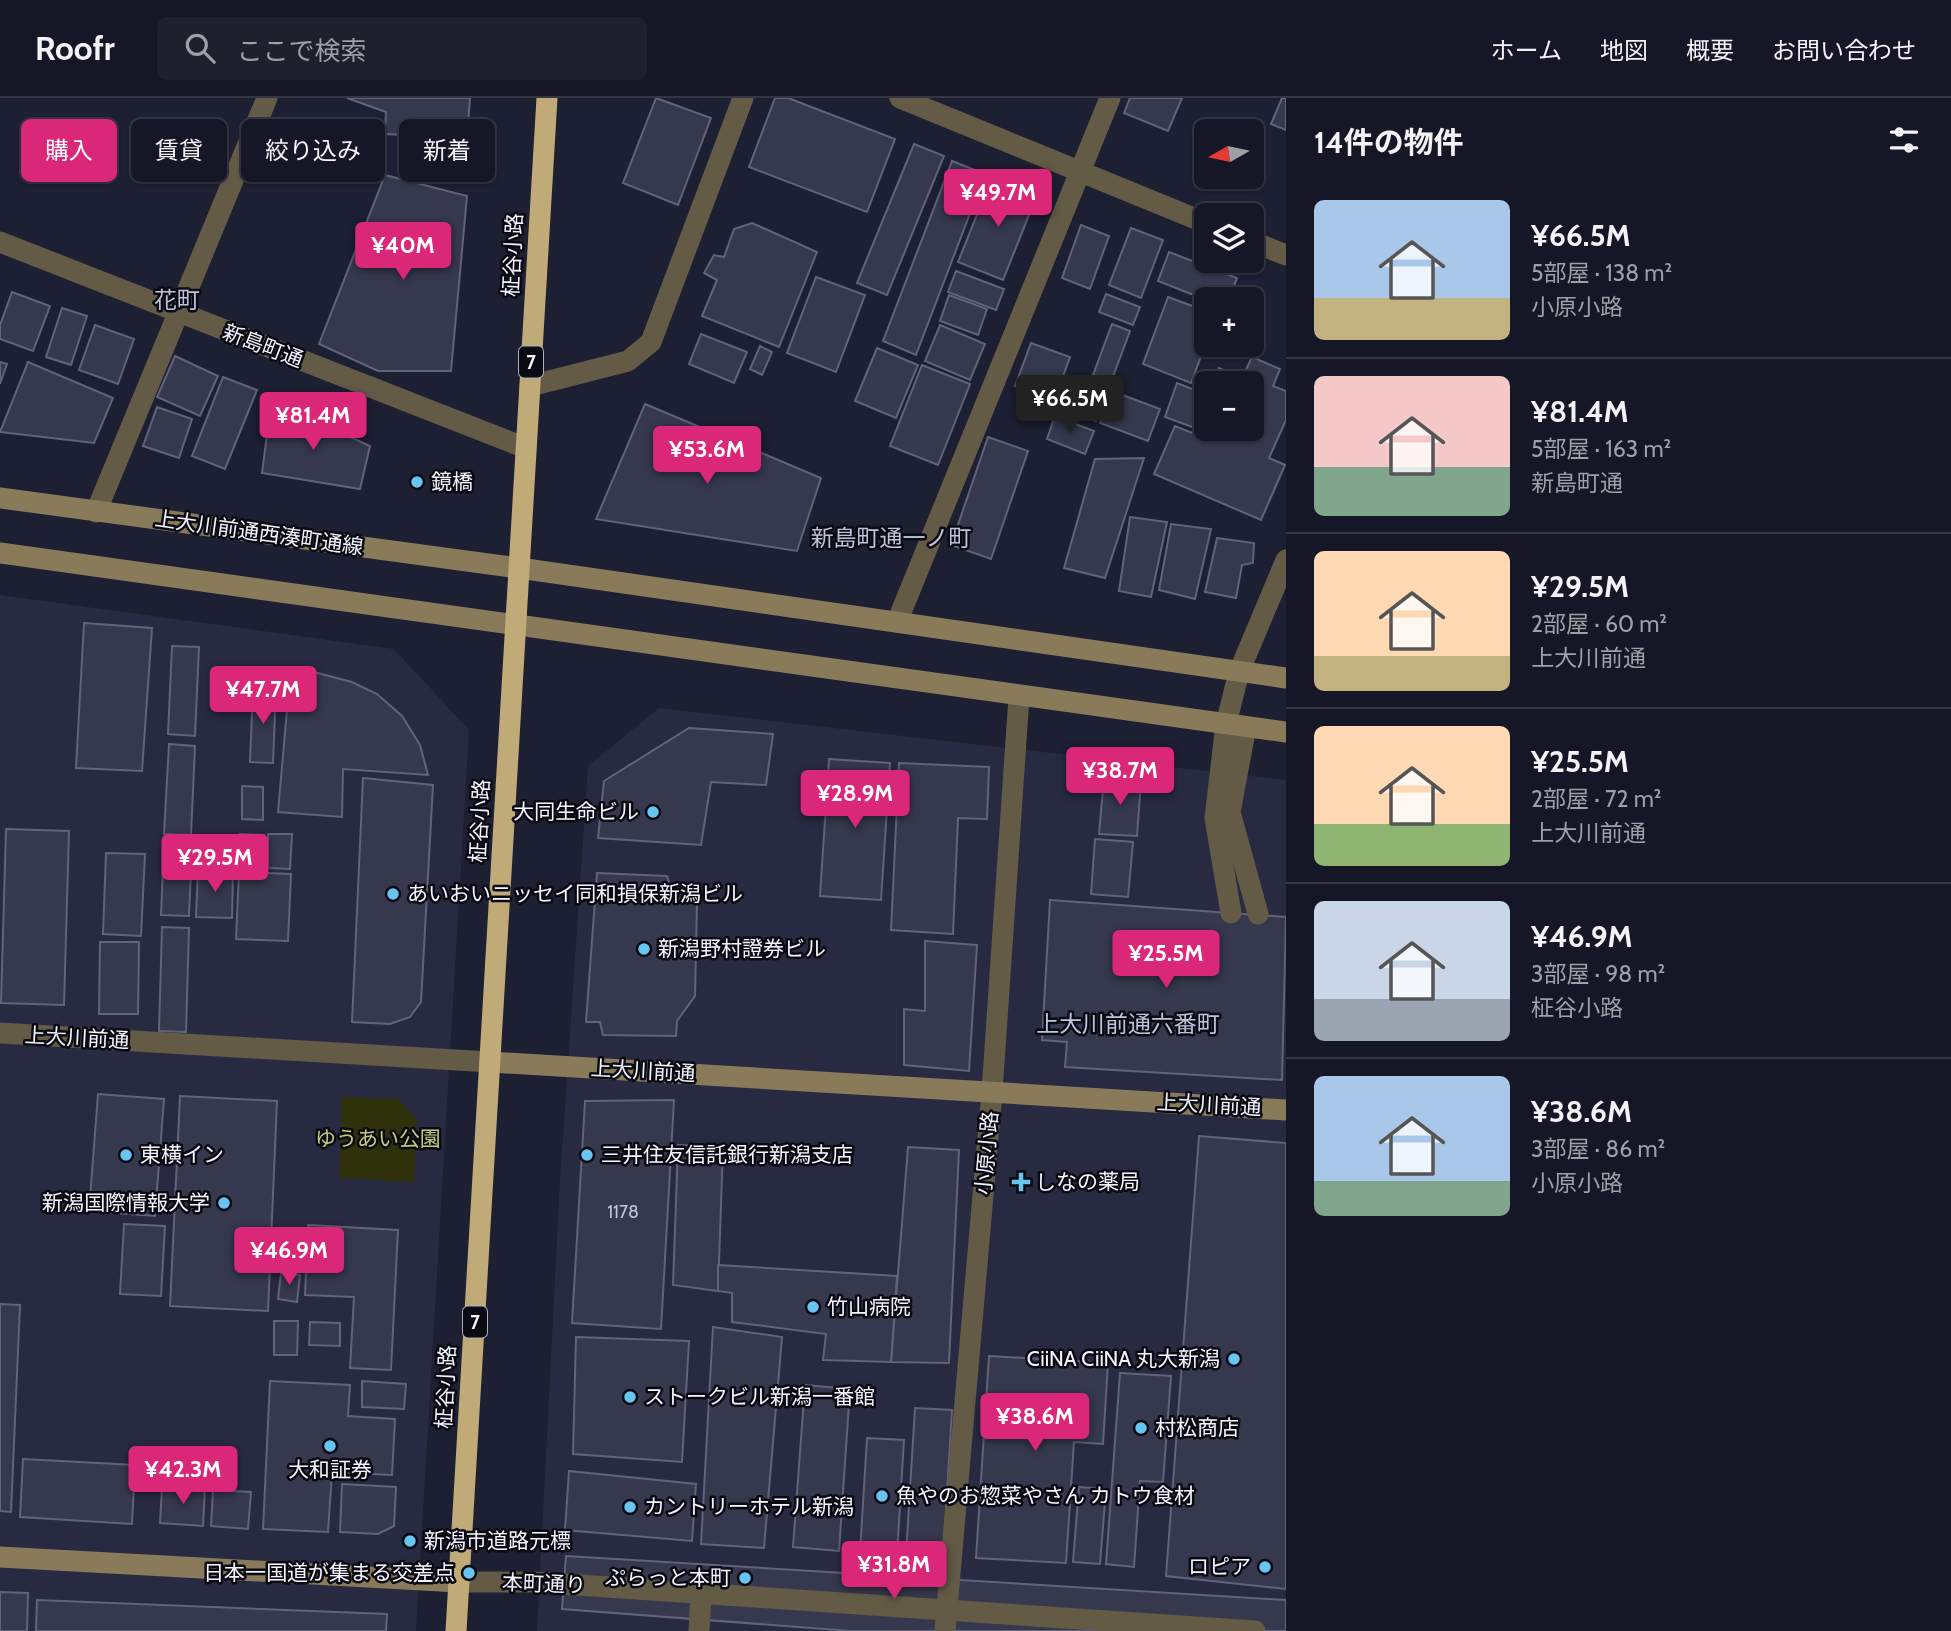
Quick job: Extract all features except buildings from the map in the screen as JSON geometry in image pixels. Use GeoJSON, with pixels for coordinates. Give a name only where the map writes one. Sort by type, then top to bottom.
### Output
{"type":"FeatureCollection","features":[{"type":"Feature","properties":{"kind":"highway","name":"柾谷小路"},"geometry":{"type":"LineString","coordinates":[[456,1631],[547,98]]}},
{"type":"Feature","properties":{"kind":"street"},"geometry":{"type":"LineString","coordinates":[[96,512],[267,98]]}},
{"type":"Feature","properties":{"kind":"street"},"geometry":{"type":"LineString","coordinates":[[530,386],[628,361],[651,342],[743,98]]}},
{"type":"Feature","properties":{"kind":"street"},"geometry":{"type":"LineString","coordinates":[[900,98],[1194,218]]}},
{"type":"Feature","properties":{"kind":"street"},"geometry":{"type":"LineString","coordinates":[[897,622],[1110,98]]}},
{"type":"Feature","properties":{"kind":"street","name":"新島町通"},"geometry":{"type":"LineString","coordinates":[[0,242],[526,448]]}},
{"type":"Feature","properties":{"kind":"street"},"geometry":{"type":"LineString","coordinates":[[1264,247],[1286,256]]}},
{"type":"Feature","properties":{"kind":"street","name":"上大川前通西湊町通線"},"geometry":{"type":"LineString","coordinates":[[0,498],[519,568],[1286,678]]}},
{"type":"Feature","properties":{"kind":"street"},"geometry":{"type":"LineString","coordinates":[[0,553],[1019,697],[1286,732]]}},
{"type":"Feature","properties":{"kind":"street"},"geometry":{"type":"LineString","coordinates":[[1258,914],[1230,812],[1240,673],[1286,560]]}},
{"type":"Feature","properties":{"kind":"street","name":"小原小路"},"geometry":{"type":"LineString","coordinates":[[945,1631],[992,1092],[1019,697]]}},
{"type":"Feature","properties":{"kind":"street"},"geometry":{"type":"LineString","coordinates":[[1231,913],[1215,818],[1236,726]]}},
{"type":"Feature","properties":{"kind":"street","name":"上大川前通"},"geometry":{"type":"LineString","coordinates":[[0,1033],[1286,1110]]}},
{"type":"Feature","properties":{"kind":"street","name":"本町通り"},"geometry":{"type":"LineString","coordinates":[[0,1557],[459,1582],[534,1582],[1255,1631]]}},
{"type":"Feature","properties":{"kind":"street"},"geometry":{"type":"LineString","coordinates":[[699,1631],[701,1593]]}},
{"type":"Feature","properties":{"kind":"shaded area"},"geometry":{"type":"Polygon","coordinates":[[[0,595],[394,649],[469,730],[416,1631],[0,1631],[0,595]]]}},
{"type":"Feature","properties":{"kind":"shaded area"},"geometry":{"type":"Polygon","coordinates":[[[659,708],[1286,780],[1286,1631],[537,1631],[560,1180],[588,766],[659,708]]]}},
{"type":"Feature","properties":{"kind":"green space","name":"ゆうあい公園"},"geometry":{"type":"Polygon","coordinates":[[[342,1097],[398,1099],[417,1120],[414,1182],[339,1178],[342,1097]]]}},
{"type":"Feature","properties":{"kind":"place","name":"鏡橋"},"geometry":{"type":"Point","coordinates":[417,482]}},
{"type":"Feature","properties":{"kind":"place","name":"大同生命ビル"},"geometry":{"type":"Point","coordinates":[653,812]}},
{"type":"Feature","properties":{"kind":"place","name":"あいおいニッセイ同和損保新潟ビル"},"geometry":{"type":"Point","coordinates":[393,894]}},
{"type":"Feature","properties":{"kind":"place","name":"新潟野村證券ビル"},"geometry":{"type":"Point","coordinates":[644,949]}},
{"type":"Feature","properties":{"kind":"place","name":"東横イン"},"geometry":{"type":"Point","coordinates":[126,1155]}},
{"type":"Feature","properties":{"kind":"place","name":"三井住友信託銀行新潟支店"},"geometry":{"type":"Point","coordinates":[587,1155]}},
{"type":"Feature","properties":{"kind":"place","name":"しなの薬局"},"geometry":{"type":"Point","coordinates":[1021,1182]}},
{"type":"Feature","properties":{"kind":"place","name":"新潟国際情報大学"},"geometry":{"type":"Point","coordinates":[224,1203]}},
{"type":"Feature","properties":{"kind":"place","name":"竹山病院"},"geometry":{"type":"Point","coordinates":[813,1307]}},
{"type":"Feature","properties":{"kind":"place","name":"CiiNA CiiNA 丸大新潟"},"geometry":{"type":"Point","coordinates":[1234,1359]}},
{"type":"Feature","properties":{"kind":"place","name":"ストークビル新潟一番館"},"geometry":{"type":"Point","coordinates":[630,1397]}},
{"type":"Feature","properties":{"kind":"place","name":"村松商店"},"geometry":{"type":"Point","coordinates":[1141,1428]}},
{"type":"Feature","properties":{"kind":"place","name":"大和証券"},"geometry":{"type":"Point","coordinates":[330,1446]}},
{"type":"Feature","properties":{"kind":"place","name":"魚やのお惣菜やさん カトウ食材"},"geometry":{"type":"Point","coordinates":[882,1496]}},
{"type":"Feature","properties":{"kind":"place","name":"カントリーホテル新潟"},"geometry":{"type":"Point","coordinates":[630,1507]}},
{"type":"Feature","properties":{"kind":"place","name":"新潟市道路元標"},"geometry":{"type":"Point","coordinates":[410,1541]}},
{"type":"Feature","properties":{"kind":"place","name":"ロピア"},"geometry":{"type":"Point","coordinates":[1265,1567]}},
{"type":"Feature","properties":{"kind":"place","name":"日本一国道が集まる交差点"},"geometry":{"type":"Point","coordinates":[469,1573]}},
{"type":"Feature","properties":{"kind":"place","name":"ぷらっと本町"},"geometry":{"type":"Point","coordinates":[745,1578]}},
{"type":"Feature","properties":{"kind":"district","name":"花町"},"geometry":{"type":"Point","coordinates":[177,300]}},
{"type":"Feature","properties":{"kind":"district","name":"新島町通一ノ町"},"geometry":{"type":"Point","coordinates":[891,538]}},
{"type":"Feature","properties":{"kind":"district","name":"上大川前通六番町"},"geometry":{"type":"Point","coordinates":[1128,1024]}}]}
